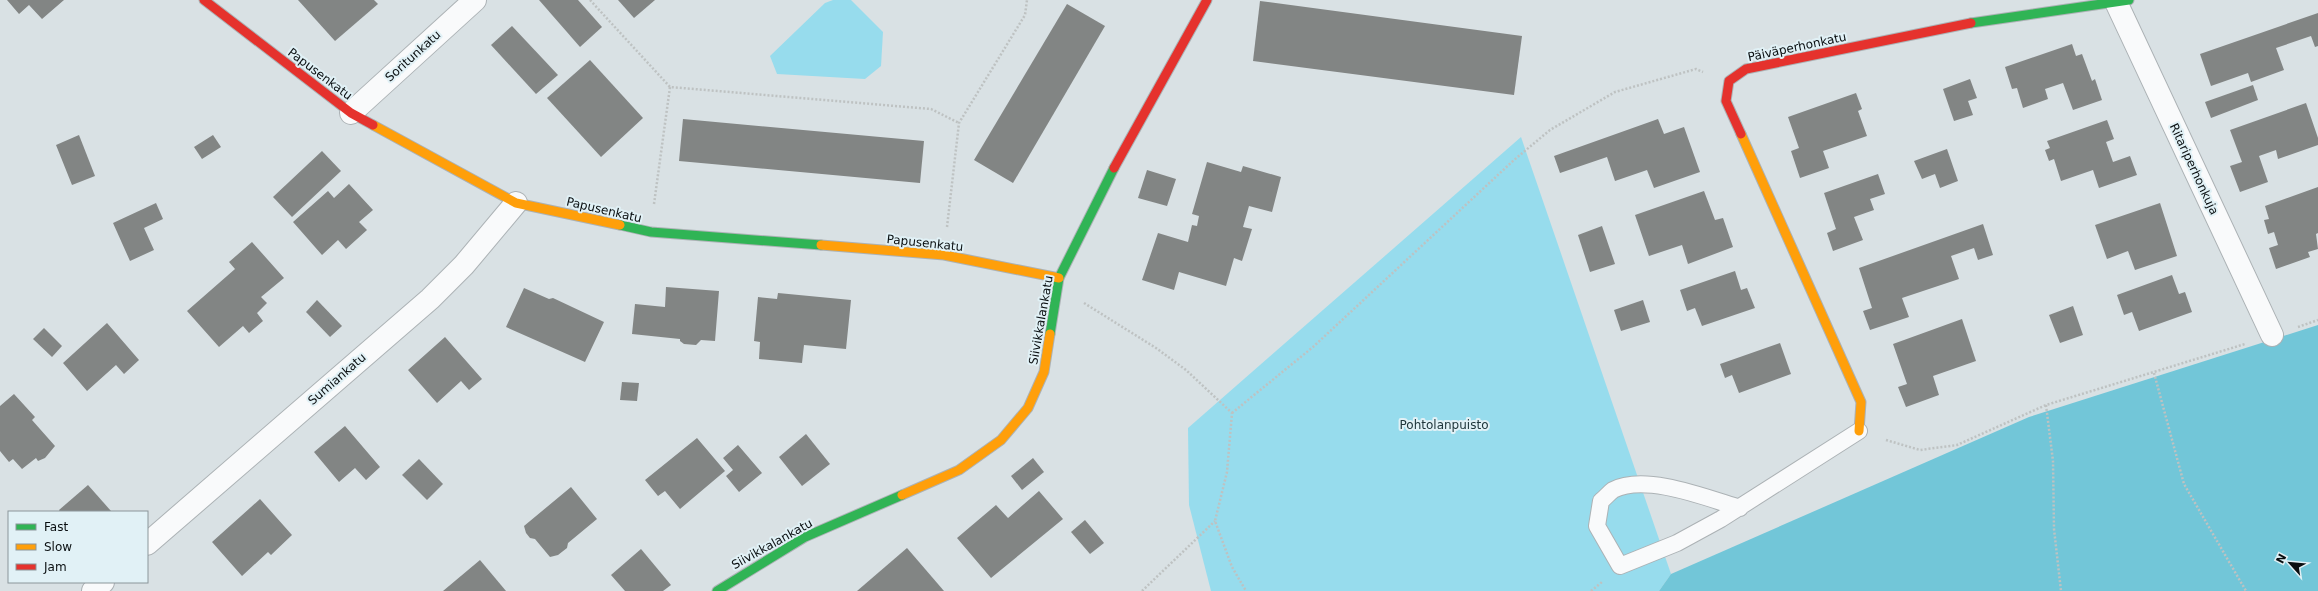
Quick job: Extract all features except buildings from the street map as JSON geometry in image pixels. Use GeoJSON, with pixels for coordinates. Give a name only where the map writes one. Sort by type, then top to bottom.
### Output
{"type":"FeatureCollection","features":[{"type":"Feature","properties":{"kind":"street","name":"Papusenkatu"},"geometry":{"type":"LineString","coordinates":[[204,0],[351,113],[516,202],[651,232],[944,255],[1059,278]]}},
{"type":"Feature","properties":{"kind":"street","name":"Soritunkatu"},"geometry":{"type":"LineString","coordinates":[[351,113],[475,0]]}},
{"type":"Feature","properties":{"kind":"street","name":"Siivikkalankatu"},"geometry":{"type":"LineString","coordinates":[[717,591],[805,537],[959,470],[1001,440],[1028,408],[1044,372],[1059,278],[1120,156],[1207,0]]}},
{"type":"Feature","properties":{"kind":"street","name":"Päiväperhonkatu"},"geometry":{"type":"LineString","coordinates":[[1729,82],[1746,68],[1982,21],[2123,1]]}},
{"type":"Feature","properties":{"kind":"street","name":"Ritariperhonkuja"},"geometry":{"type":"LineString","coordinates":[[2123,1],[2272,335]]}},
{"type":"Feature","properties":{"kind":"street"},"geometry":{"type":"LineString","coordinates":[[1729,82],[1726,101],[1861,402],[1859,431]]}},
{"type":"Feature","properties":{"kind":"street","name":"Sumiankatu"},"geometry":{"type":"LineString","coordinates":[[148,543],[430,299],[464,265],[516,202]]}},
{"type":"Feature","properties":{"kind":"street"},"geometry":{"type":"LineString","coordinates":[[93,591],[102,583]]}},
{"type":"Feature","properties":{"kind":"lane"},"geometry":{"type":"LineString","coordinates":[[1740,508],[1658,484],[1634,486],[1613,490],[1601,501],[1597,526],[1620,566],[1677,543],[1740,508],[1859,431]]}},
{"type":"Feature","properties":{"kind":"path"},"geometry":{"type":"LineString","coordinates":[[590,0],[670,87],[931,109],[959,123]]}},
{"type":"Feature","properties":{"kind":"path"},"geometry":{"type":"LineString","coordinates":[[944,255],[959,123],[1025,15],[1027,0]]}},
{"type":"Feature","properties":{"kind":"path"},"geometry":{"type":"LineString","coordinates":[[1142,591],[1215,521],[1227,472],[1232,413],[1312,347],[1514,160],[1550,130],[1615,92],[1696,69],[1729,82]]}},
{"type":"Feature","properties":{"kind":"path"},"geometry":{"type":"LineString","coordinates":[[651,232],[670,87]]}},
{"type":"Feature","properties":{"kind":"path"},"geometry":{"type":"LineString","coordinates":[[1059,278],[1087,305],[1156,348],[1186,370],[1232,413]]}},
{"type":"Feature","properties":{"kind":"path"},"geometry":{"type":"LineString","coordinates":[[1859,431],[1920,450],[1957,445],[2046,405],[2154,373],[2318,320]]}},
{"type":"Feature","properties":{"kind":"path"},"geometry":{"type":"LineString","coordinates":[[2154,373],[2184,484],[2246,591]]}},
{"type":"Feature","properties":{"kind":"path"},"geometry":{"type":"LineString","coordinates":[[2046,405],[2053,461],[2054,529],[2061,591]]}},
{"type":"Feature","properties":{"kind":"path"},"geometry":{"type":"LineString","coordinates":[[1215,521],[1232,567],[1246,591]]}},
{"type":"Feature","properties":{"kind":"green space"},"geometry":{"type":"Polygon","coordinates":[[[833,0],[851,0],[883,32],[881,66],[865,79],[777,74],[770,56],[825,3],[833,0]]]}},
{"type":"Feature","properties":{"kind":"green space","name":"Pohtolanpuisto"},"geometry":{"type":"Polygon","coordinates":[[[1521,137],[1671,574],[1659,591],[1211,591],[1189,505],[1188,428],[1521,137]]]}},
{"type":"Feature","properties":{"kind":"shaded area"},"geometry":{"type":"Polygon","coordinates":[[[2318,325],[2318,591],[1659,591],[1671,574],[2029,417],[2318,325]]]}},
{"type":"Feature","properties":{"kind":"traffic: fast"},"geometry":{"type":"LineString","coordinates":[[1971,23],[2129,0]]}},
{"type":"Feature","properties":{"kind":"traffic: fast"},"geometry":{"type":"LineString","coordinates":[[1050,334],[1059,278],[1114,168]]}},
{"type":"Feature","properties":{"kind":"traffic: fast"},"geometry":{"type":"LineString","coordinates":[[620,225],[651,232],[821,245]]}},
{"type":"Feature","properties":{"kind":"traffic: fast"},"geometry":{"type":"LineString","coordinates":[[717,591],[805,537],[902,495]]}},
{"type":"Feature","properties":{"kind":"traffic: slow"},"geometry":{"type":"LineString","coordinates":[[373,125],[516,203],[620,225]]}},
{"type":"Feature","properties":{"kind":"traffic: slow"},"geometry":{"type":"LineString","coordinates":[[1741,134],[1861,402],[1859,431]]}},
{"type":"Feature","properties":{"kind":"traffic: slow"},"geometry":{"type":"LineString","coordinates":[[821,245],[944,255],[1059,278]]}},
{"type":"Feature","properties":{"kind":"traffic: slow"},"geometry":{"type":"LineString","coordinates":[[902,495],[959,470],[1001,440],[1028,408],[1044,372],[1050,334]]}},
{"type":"Feature","properties":{"kind":"traffic: jam"},"geometry":{"type":"LineString","coordinates":[[204,0],[351,113],[373,125]]}},
{"type":"Feature","properties":{"kind":"traffic: jam"},"geometry":{"type":"LineString","coordinates":[[1114,168],[1207,0]]}},
{"type":"Feature","properties":{"kind":"traffic: jam"},"geometry":{"type":"LineString","coordinates":[[1741,134],[1726,101],[1729,81],[1746,69],[1971,23]]}}]}
